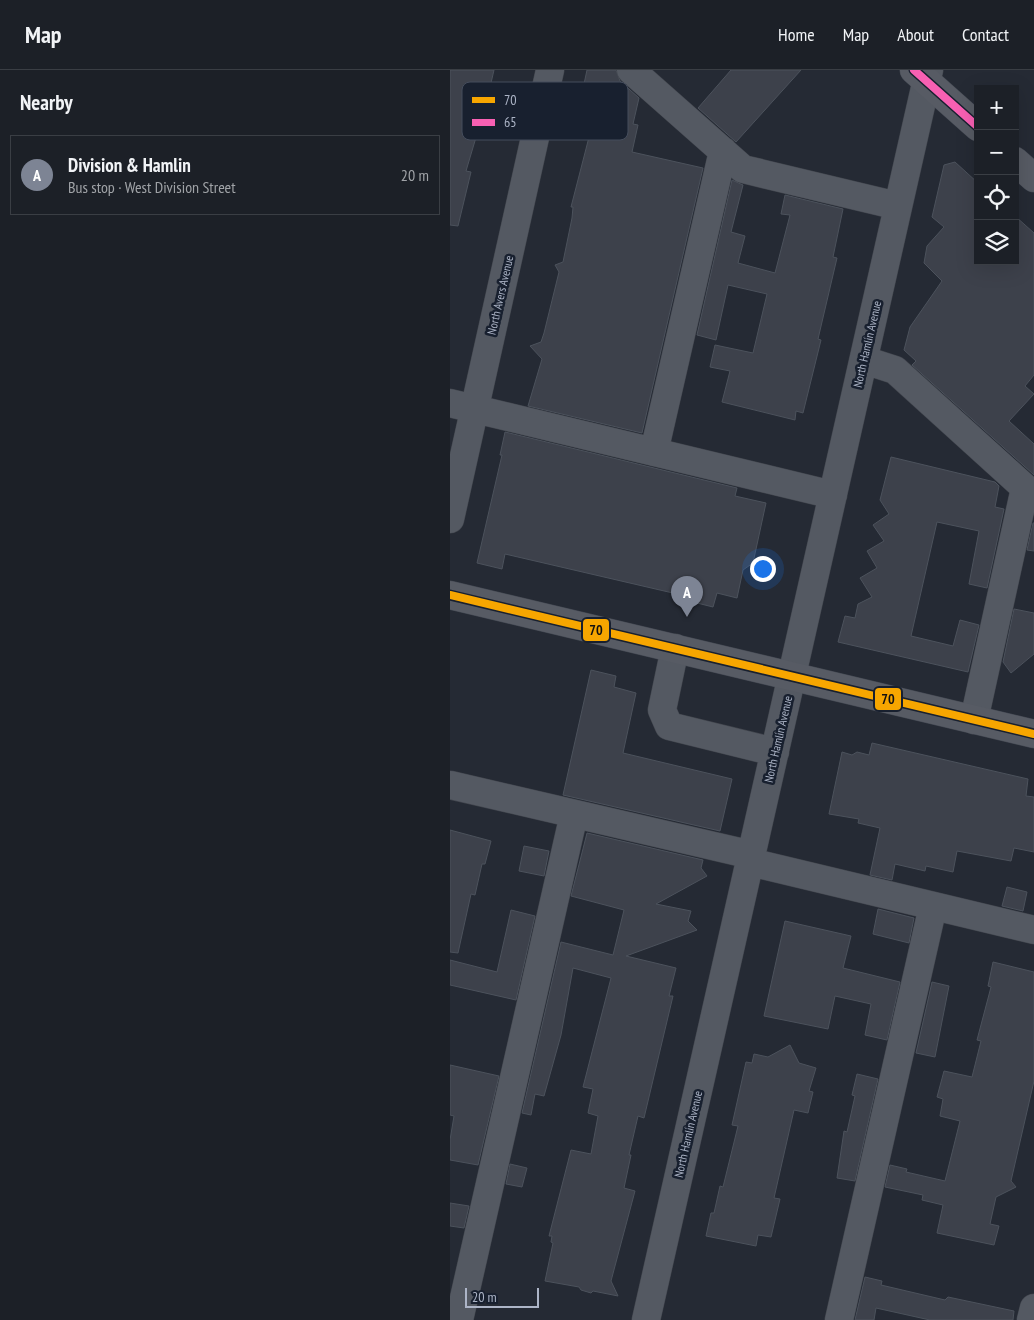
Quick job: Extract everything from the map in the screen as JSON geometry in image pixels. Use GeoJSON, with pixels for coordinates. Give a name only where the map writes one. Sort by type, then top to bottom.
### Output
{"type":"FeatureCollection","features":[{"type":"Feature","properties":{"kind":"main road"},"geometry":{"type":"LineString","coordinates":[[923,74],[974,123]]}},
{"type":"Feature","properties":{"kind":"main road"},"geometry":{"type":"LineString","coordinates":[[1019,165],[1034,178]]}},
{"type":"Feature","properties":{"kind":"main road"},"geometry":{"type":"LineString","coordinates":[[450,595],[1034,734]]}},
{"type":"Feature","properties":{"kind":"street"},"geometry":{"type":"LineString","coordinates":[[631,70],[743,169],[898,206]]}},
{"type":"Feature","properties":{"kind":"street","name":"North Hamlin Avenue"},"geometry":{"type":"LineString","coordinates":[[646,1320],[864,360],[898,206],[923,74]]}},
{"type":"Feature","properties":{"kind":"street","name":"North Avers Avenue"},"geometry":{"type":"LineString","coordinates":[[450,519],[462,406],[532,140]]}},
{"type":"Feature","properties":{"kind":"street"},"geometry":{"type":"LineString","coordinates":[[654,452],[723,151]]}},
{"type":"Feature","properties":{"kind":"street"},"geometry":{"type":"LineString","coordinates":[[864,360],[895,370],[1030,492],[974,720]]}},
{"type":"Feature","properties":{"kind":"street"},"geometry":{"type":"LineString","coordinates":[[462,406],[833,496]]}},
{"type":"Feature","properties":{"kind":"street"},"geometry":{"type":"LineString","coordinates":[[675,648],[662,710],[669,726],[775,752]]}},
{"type":"Feature","properties":{"kind":"street"},"geometry":{"type":"LineString","coordinates":[[450,785],[574,814],[1034,930]]}},
{"type":"Feature","properties":{"kind":"street"},"geometry":{"type":"LineString","coordinates":[[459,1320],[574,814]]}},
{"type":"Feature","properties":{"kind":"street"},"geometry":{"type":"LineString","coordinates":[[839,1320],[933,906]]}},
{"type":"Feature","properties":{"kind":"street"},"geometry":{"type":"LineString","coordinates":[[1031,1320],[1034,1308]]}},
{"type":"Feature","properties":{"kind":"building"},"geometry":{"type":"Polygon","coordinates":[[[450,70],[494,70],[491,82],[462,82],[462,140],[475,140],[466,171],[471,172],[458,226],[450,225],[450,70]]]}},
{"type":"Feature","properties":{"kind":"building"},"geometry":{"type":"Polygon","coordinates":[[[587,70],[616,70],[621,82],[584,82],[587,70]]]}},
{"type":"Feature","properties":{"kind":"building"},"geometry":{"type":"Polygon","coordinates":[[[731,70],[801,70],[736,142],[698,108],[731,70]]]}},
{"type":"Feature","properties":{"kind":"building"},"geometry":{"type":"Polygon","coordinates":[[[628,88],[639,98],[633,124],[638,125],[632,152],[703,168],[642,433],[528,406],[542,359],[530,346],[541,342],[544,333],[559,272],[555,265],[563,262],[572,218],[573,207],[571,207],[588,140],[628,140],[628,88]]]}},
{"type":"Feature","properties":{"kind":"building"},"geometry":{"type":"Polygon","coordinates":[[[955,162],[974,179],[974,265],[1019,265],[1019,220],[1034,233],[1034,375],[1025,386],[1034,394],[1009,421],[1034,444],[1034,475],[912,365],[916,361],[904,350],[910,327],[942,281],[924,263],[927,246],[944,227],[932,217],[944,165],[955,162]]]}},
{"type":"Feature","properties":{"kind":"building"},"geometry":{"type":"Polygon","coordinates":[[[732,180],[743,185],[731,232],[745,236],[738,263],[775,273],[790,215],[781,214],[785,195],[843,209],[833,257],[837,258],[818,339],[821,340],[803,413],[796,411],[795,420],[722,402],[730,371],[710,367],[715,345],[753,353],[767,294],[728,285],[716,340],[697,335],[732,180]]]}},
{"type":"Feature","properties":{"kind":"building"},"geometry":{"type":"Polygon","coordinates":[[[505,432],[737,488],[735,496],[766,503],[753,563],[743,570],[737,598],[717,593],[713,607],[689,601],[690,597],[505,554],[502,569],[477,563],[502,455],[500,455],[505,432]]]}},
{"type":"Feature","properties":{"kind":"building"},"geometry":{"type":"Polygon","coordinates":[[[891,457],[995,482],[999,486],[995,507],[1004,509],[987,588],[969,584],[979,531],[937,522],[911,636],[953,646],[960,620],[979,625],[968,672],[838,642],[845,616],[855,618],[858,604],[872,597],[860,578],[877,568],[867,551],[884,541],[873,525],[889,514],[880,500],[891,457]]]}},
{"type":"Feature","properties":{"kind":"building"},"geometry":{"type":"Polygon","coordinates":[[[1034,523],[1034,551],[1027,550],[1034,523]]]}},
{"type":"Feature","properties":{"kind":"building"},"geometry":{"type":"Polygon","coordinates":[[[1014,609],[1034,613],[1034,654],[1011,673],[1003,662],[1014,609]]]}},
{"type":"Feature","properties":{"kind":"building"},"geometry":{"type":"Polygon","coordinates":[[[591,670],[616,676],[614,687],[636,693],[623,753],[732,779],[720,831],[563,795],[591,670]]]}},
{"type":"Feature","properties":{"kind":"building"},"geometry":{"type":"Polygon","coordinates":[[[872,743],[1028,779],[1026,796],[1034,797],[1034,852],[1014,848],[1011,861],[957,851],[953,872],[926,866],[925,871],[895,864],[892,880],[870,875],[880,828],[858,823],[859,819],[829,814],[842,752],[852,755],[857,752],[869,755],[872,743]]]}},
{"type":"Feature","properties":{"kind":"building"},"geometry":{"type":"Polygon","coordinates":[[[450,830],[491,841],[485,864],[482,864],[475,895],[471,894],[458,953],[450,952],[450,830]]]}},
{"type":"Feature","properties":{"kind":"building"},"geometry":{"type":"Polygon","coordinates":[[[587,833],[703,860],[701,868],[707,876],[656,904],[691,911],[688,921],[697,930],[626,956],[676,968],[669,996],[673,996],[644,1118],[638,1116],[629,1155],[631,1155],[624,1188],[635,1191],[611,1281],[618,1296],[593,1291],[591,1293],[581,1290],[579,1287],[545,1281],[553,1243],[551,1242],[552,1236],[549,1236],[571,1150],[591,1154],[598,1116],[588,1113],[593,1089],[583,1087],[611,978],[573,968],[561,1035],[544,1096],[535,1094],[531,1115],[522,1113],[561,942],[613,955],[624,910],[571,896],[587,833]]]}},
{"type":"Feature","properties":{"kind":"building"},"geometry":{"type":"Polygon","coordinates":[[[524,846],[549,851],[544,876],[519,871],[524,846]]]}},
{"type":"Feature","properties":{"kind":"building"},"geometry":{"type":"Polygon","coordinates":[[[1007,887],[1027,892],[1023,911],[1002,906],[1007,887]]]}},
{"type":"Feature","properties":{"kind":"building"},"geometry":{"type":"Polygon","coordinates":[[[878,909],[914,918],[909,943],[873,934],[878,909]]]}},
{"type":"Feature","properties":{"kind":"building"},"geometry":{"type":"Polygon","coordinates":[[[511,910],[535,916],[516,1000],[450,985],[450,960],[497,972],[511,910]]]}},
{"type":"Feature","properties":{"kind":"building"},"geometry":{"type":"Polygon","coordinates":[[[785,921],[851,936],[843,968],[900,982],[887,1040],[865,1035],[871,1004],[835,996],[828,1029],[764,1016],[785,921]]]}},
{"type":"Feature","properties":{"kind":"building"},"geometry":{"type":"Polygon","coordinates":[[[993,962],[1034,972],[1034,1081],[1011,1181],[1016,1187],[996,1197],[990,1224],[999,1226],[994,1245],[937,1233],[943,1205],[922,1200],[923,1195],[885,1187],[890,1165],[907,1169],[906,1172],[945,1181],[960,1121],[940,1116],[943,1099],[937,1097],[944,1071],[972,1077],[981,1041],[977,1040],[991,987],[988,986],[993,962]]]}},
{"type":"Feature","properties":{"kind":"building"},"geometry":{"type":"Polygon","coordinates":[[[932,982],[949,986],[935,1057],[916,1053],[932,982]]]}},
{"type":"Feature","properties":{"kind":"building"},"geometry":{"type":"Polygon","coordinates":[[[790,1045],[799,1063],[816,1068],[809,1091],[813,1092],[808,1113],[794,1110],[774,1198],[780,1199],[771,1237],[758,1235],[756,1246],[706,1236],[711,1213],[714,1213],[720,1186],[723,1187],[738,1126],[732,1125],[746,1062],[752,1063],[754,1054],[768,1057],[790,1045]]]}},
{"type":"Feature","properties":{"kind":"building"},"geometry":{"type":"Polygon","coordinates":[[[450,1065],[499,1076],[478,1165],[450,1160],[450,1140],[454,1116],[450,1115],[450,1065]]]}},
{"type":"Feature","properties":{"kind":"building"},"geometry":{"type":"Polygon","coordinates":[[[857,1074],[878,1079],[855,1181],[837,1178],[844,1131],[847,1132],[855,1096],[852,1095],[857,1074]]]}},
{"type":"Feature","properties":{"kind":"building"},"geometry":{"type":"Polygon","coordinates":[[[510,1164],[527,1168],[522,1187],[506,1184],[510,1164]]]}},
{"type":"Feature","properties":{"kind":"building"},"geometry":{"type":"Polygon","coordinates":[[[450,1203],[469,1206],[464,1228],[450,1226],[450,1203]]]}},
{"type":"Feature","properties":{"kind":"building"},"geometry":{"type":"Polygon","coordinates":[[[865,1277],[882,1281],[881,1285],[945,1300],[948,1297],[1014,1311],[1013,1320],[930,1320],[876,1308],[874,1320],[855,1320],[865,1277]]]}},
{"type":"Feature","properties":{"kind":"transit line","name":"65"},"geometry":{"type":"LineString","coordinates":[[914,70],[974,123]]}},
{"type":"Feature","properties":{"kind":"transit line","name":"70"},"geometry":{"type":"LineString","coordinates":[[450,595],[1034,734]]}},
{"type":"Feature","properties":{"kind":"place","name":"Division & Hamlin"},"geometry":{"type":"Point","coordinates":[687,617]}}]}
